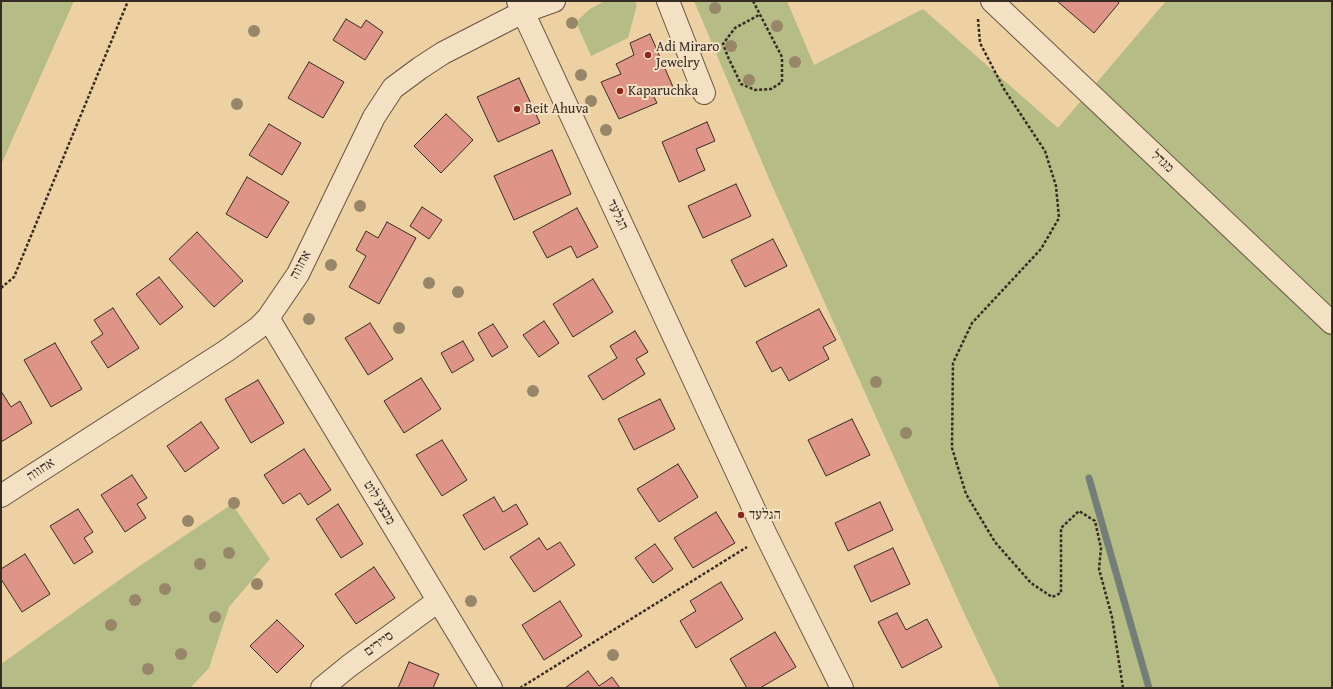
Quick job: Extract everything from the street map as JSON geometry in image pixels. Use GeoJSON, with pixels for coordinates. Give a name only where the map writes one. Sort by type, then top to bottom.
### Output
{"type":"FeatureCollection","features":[{"type":"Feature","properties":{"kind":"street","name":"אחווה"},"geometry":{"type":"LineString","coordinates":[[1,496],[226,351],[258,328],[268,318],[298,274],[374,116],[394,88],[443,53],[521,7],[554,1]]}},
{"type":"Feature","properties":{"kind":"street"},"geometry":{"type":"LineString","coordinates":[[668,1],[704,93]]}},
{"type":"Feature","properties":{"kind":"street","name":"מגדל"},"geometry":{"type":"LineString","coordinates":[[990,5],[1332,323]]}},
{"type":"Feature","properties":{"kind":"street","name":"הגלעד"},"geometry":{"type":"LineString","coordinates":[[521,7],[766,535],[842,688]]}},
{"type":"Feature","properties":{"kind":"street","name":"מבצע לוט"},"geometry":{"type":"LineString","coordinates":[[268,318],[491,688]]}},
{"type":"Feature","properties":{"kind":"street","name":"סיירים"},"geometry":{"type":"LineString","coordinates":[[322,688],[349,666],[438,601]]}},
{"type":"Feature","properties":{"kind":"path"},"geometry":{"type":"LineString","coordinates":[[1,288],[14,277],[128,1]]}},
{"type":"Feature","properties":{"kind":"path"},"geometry":{"type":"LineString","coordinates":[[753,1],[782,56],[782,82],[771,89],[755,90],[741,84],[724,44],[734,28],[760,15]]}},
{"type":"Feature","properties":{"kind":"path"},"geometry":{"type":"LineString","coordinates":[[990,5],[980,43],[1004,89],[1045,152],[1056,186],[1058,218],[1041,249],[972,323],[953,363],[952,448],[966,494],[995,542],[1031,583],[1052,597],[1061,593],[1061,528],[1079,511],[1095,521],[1101,548],[1099,570],[1112,617],[1123,688]]}},
{"type":"Feature","properties":{"kind":"path"},"geometry":{"type":"LineString","coordinates":[[520,688],[766,535]]}},
{"type":"Feature","properties":{"kind":"green space"},"geometry":{"type":"Polygon","coordinates":[[[1,1],[74,1],[1,165],[1,1]]]}},
{"type":"Feature","properties":{"kind":"green space"},"geometry":{"type":"Polygon","coordinates":[[[605,1],[635,1],[637,5],[628,38],[591,56],[576,22],[590,9],[605,1]]]}},
{"type":"Feature","properties":{"kind":"green space"},"geometry":{"type":"Polygon","coordinates":[[[694,1],[787,1],[814,65],[923,9],[1058,128],[1166,1],[1332,1],[1332,688],[1000,688],[964,613],[770,181],[694,1]]]}},
{"type":"Feature","properties":{"kind":"green space"},"geometry":{"type":"Polygon","coordinates":[[[232,504],[270,559],[229,607],[209,668],[190,688],[1,688],[1,664],[132,571],[232,504]]]}},
{"type":"Feature","properties":{"kind":"building"},"geometry":{"type":"Polygon","coordinates":[[[1057,1],[1117,1],[1119,3],[1094,33],[1057,1]]]}},
{"type":"Feature","properties":{"kind":"building"},"geometry":{"type":"Polygon","coordinates":[[[346,19],[361,28],[366,20],[383,32],[365,60],[333,40],[346,19]]]}},
{"type":"Feature","properties":{"kind":"building"},"geometry":{"type":"Polygon","coordinates":[[[650,34],[673,87],[653,95],[657,103],[619,119],[601,82],[621,74],[616,64],[634,55],[630,43],[650,34]]]}},
{"type":"Feature","properties":{"kind":"building"},"geometry":{"type":"Polygon","coordinates":[[[309,62],[344,82],[323,118],[288,98],[309,62]]]}},
{"type":"Feature","properties":{"kind":"building"},"geometry":{"type":"Polygon","coordinates":[[[519,78],[540,123],[498,142],[477,97],[519,78]]]}},
{"type":"Feature","properties":{"kind":"building"},"geometry":{"type":"Polygon","coordinates":[[[446,114],[473,140],[441,173],[414,146],[446,114]]]}},
{"type":"Feature","properties":{"kind":"building"},"geometry":{"type":"Polygon","coordinates":[[[707,122],[715,141],[696,149],[705,170],[679,182],[662,142],[707,122]]]}},
{"type":"Feature","properties":{"kind":"building"},"geometry":{"type":"Polygon","coordinates":[[[269,124],[301,143],[282,175],[249,155],[269,124]]]}},
{"type":"Feature","properties":{"kind":"building"},"geometry":{"type":"Polygon","coordinates":[[[552,150],[571,194],[514,220],[494,176],[552,150]]]}},
{"type":"Feature","properties":{"kind":"building"},"geometry":{"type":"Polygon","coordinates":[[[247,177],[289,202],[267,238],[226,214],[247,177]]]}},
{"type":"Feature","properties":{"kind":"building"},"geometry":{"type":"Polygon","coordinates":[[[736,184],[751,216],[703,238],[688,206],[736,184]]]}},
{"type":"Feature","properties":{"kind":"building"},"geometry":{"type":"Polygon","coordinates":[[[422,207],[442,220],[429,239],[410,226],[422,207]]]}},
{"type":"Feature","properties":{"kind":"building"},"geometry":{"type":"Polygon","coordinates":[[[577,208],[598,247],[577,258],[571,246],[547,258],[533,232],[577,208]]]}},
{"type":"Feature","properties":{"kind":"building"},"geometry":{"type":"Polygon","coordinates":[[[387,222],[416,238],[379,304],[349,287],[366,256],[356,250],[366,231],[378,238],[387,222]]]}},
{"type":"Feature","properties":{"kind":"building"},"geometry":{"type":"Polygon","coordinates":[[[197,232],[243,281],[214,307],[169,259],[197,232]]]}},
{"type":"Feature","properties":{"kind":"building"},"geometry":{"type":"Polygon","coordinates":[[[773,239],[787,266],[745,287],[731,260],[773,239]]]}},
{"type":"Feature","properties":{"kind":"building"},"geometry":{"type":"Polygon","coordinates":[[[159,277],[183,307],[160,325],[136,294],[159,277]]]}},
{"type":"Feature","properties":{"kind":"building"},"geometry":{"type":"Polygon","coordinates":[[[593,279],[613,312],[573,337],[553,304],[593,279]]]}},
{"type":"Feature","properties":{"kind":"building"},"geometry":{"type":"Polygon","coordinates":[[[113,308],[139,348],[108,368],[91,342],[103,334],[94,320],[113,308]]]}},
{"type":"Feature","properties":{"kind":"building"},"geometry":{"type":"Polygon","coordinates":[[[819,309],[836,340],[823,347],[829,359],[789,381],[781,367],[772,372],[756,342],[819,309]]]}},
{"type":"Feature","properties":{"kind":"building"},"geometry":{"type":"Polygon","coordinates":[[[544,321],[559,343],[539,357],[523,335],[544,321]]]}},
{"type":"Feature","properties":{"kind":"building"},"geometry":{"type":"Polygon","coordinates":[[[370,323],[393,359],[368,375],[345,338],[370,323]]]}},
{"type":"Feature","properties":{"kind":"building"},"geometry":{"type":"Polygon","coordinates":[[[493,324],[508,347],[492,357],[478,333],[493,324]]]}},
{"type":"Feature","properties":{"kind":"building"},"geometry":{"type":"Polygon","coordinates":[[[635,331],[648,352],[636,359],[645,374],[603,400],[588,376],[617,358],[610,346],[635,331]]]}},
{"type":"Feature","properties":{"kind":"building"},"geometry":{"type":"Polygon","coordinates":[[[463,341],[474,360],[452,373],[441,353],[463,341]]]}},
{"type":"Feature","properties":{"kind":"building"},"geometry":{"type":"Polygon","coordinates":[[[55,343],[82,389],[51,407],[24,360],[55,343]]]}},
{"type":"Feature","properties":{"kind":"building"},"geometry":{"type":"Polygon","coordinates":[[[421,378],[441,409],[404,433],[384,401],[421,378]]]}},
{"type":"Feature","properties":{"kind":"building"},"geometry":{"type":"Polygon","coordinates":[[[258,380],[284,423],[251,443],[225,399],[258,380]]]}},
{"type":"Feature","properties":{"kind":"building"},"geometry":{"type":"Polygon","coordinates":[[[1,391],[11,407],[20,401],[32,423],[1,442],[1,391]]]}},
{"type":"Feature","properties":{"kind":"building"},"geometry":{"type":"Polygon","coordinates":[[[660,399],[675,429],[634,450],[618,419],[660,399]]]}},
{"type":"Feature","properties":{"kind":"building"},"geometry":{"type":"Polygon","coordinates":[[[852,419],[870,455],[826,476],[808,440],[852,419]]]}},
{"type":"Feature","properties":{"kind":"building"},"geometry":{"type":"Polygon","coordinates":[[[201,422],[219,448],[185,472],[167,446],[201,422]]]}},
{"type":"Feature","properties":{"kind":"building"},"geometry":{"type":"Polygon","coordinates":[[[442,440],[467,480],[442,496],[416,455],[442,440]]]}},
{"type":"Feature","properties":{"kind":"building"},"geometry":{"type":"Polygon","coordinates":[[[304,449],[331,490],[308,505],[300,493],[283,504],[264,475],[304,449]]]}},
{"type":"Feature","properties":{"kind":"building"},"geometry":{"type":"Polygon","coordinates":[[[678,464],[698,497],[659,522],[637,489],[678,464]]]}},
{"type":"Feature","properties":{"kind":"building"},"geometry":{"type":"Polygon","coordinates":[[[132,475],[147,498],[137,504],[146,518],[125,532],[101,495],[132,475]]]}},
{"type":"Feature","properties":{"kind":"building"},"geometry":{"type":"Polygon","coordinates":[[[494,497],[503,512],[516,504],[528,524],[484,550],[463,515],[494,497]]]}},
{"type":"Feature","properties":{"kind":"building"},"geometry":{"type":"Polygon","coordinates":[[[880,502],[893,530],[848,551],[835,523],[880,502]]]}},
{"type":"Feature","properties":{"kind":"building"},"geometry":{"type":"Polygon","coordinates":[[[338,504],[363,544],[341,558],[316,519],[338,504]]]}},
{"type":"Feature","properties":{"kind":"building"},"geometry":{"type":"Polygon","coordinates":[[[78,509],[93,532],[84,538],[93,552],[74,564],[50,526],[78,509]]]}},
{"type":"Feature","properties":{"kind":"building"},"geometry":{"type":"Polygon","coordinates":[[[716,512],[735,543],[693,568],[674,538],[716,512]]]}},
{"type":"Feature","properties":{"kind":"building"},"geometry":{"type":"Polygon","coordinates":[[[539,538],[547,550],[560,542],[575,565],[534,592],[510,557],[539,538]]]}},
{"type":"Feature","properties":{"kind":"building"},"geometry":{"type":"Polygon","coordinates":[[[655,544],[673,569],[653,583],[635,558],[655,544]]]}},
{"type":"Feature","properties":{"kind":"building"},"geometry":{"type":"Polygon","coordinates":[[[893,548],[910,584],[871,602],[854,566],[893,548]]]}},
{"type":"Feature","properties":{"kind":"building"},"geometry":{"type":"Polygon","coordinates":[[[25,554],[50,594],[22,612],[1,579],[1,569],[25,554]]]}},
{"type":"Feature","properties":{"kind":"building"},"geometry":{"type":"Polygon","coordinates":[[[374,567],[395,598],[356,624],[335,594],[374,567]]]}},
{"type":"Feature","properties":{"kind":"building"},"geometry":{"type":"Polygon","coordinates":[[[721,582],[743,619],[696,648],[680,621],[696,611],[690,601],[721,582]]]}},
{"type":"Feature","properties":{"kind":"building"},"geometry":{"type":"Polygon","coordinates":[[[560,601],[582,636],[544,660],[522,625],[560,601]]]}},
{"type":"Feature","properties":{"kind":"building"},"geometry":{"type":"Polygon","coordinates":[[[897,613],[906,630],[927,619],[942,647],[902,668],[878,622],[897,613]]]}},
{"type":"Feature","properties":{"kind":"building"},"geometry":{"type":"Polygon","coordinates":[[[277,620],[304,646],[277,673],[250,646],[277,620]]]}},
{"type":"Feature","properties":{"kind":"building"},"geometry":{"type":"Polygon","coordinates":[[[775,632],[796,667],[760,688],[747,688],[730,659],[775,632]]]}},
{"type":"Feature","properties":{"kind":"building"},"geometry":{"type":"Polygon","coordinates":[[[409,662],[439,674],[433,688],[398,688],[409,662]]]}},
{"type":"Feature","properties":{"kind":"building"},"geometry":{"type":"Polygon","coordinates":[[[588,671],[599,686],[612,677],[620,688],[565,688],[588,671]]]}},
{"type":"Feature","properties":{"kind":"waterway"},"geometry":{"type":"LineString","coordinates":[[1089,478],[1149,688]]}},
{"type":"Feature","properties":{"kind":"place","name":"Adi Miraro Jewelry"},"geometry":{"type":"Point","coordinates":[648,55]}},
{"type":"Feature","properties":{"kind":"place","name":"Kaparuchka"},"geometry":{"type":"Point","coordinates":[620,91]}},
{"type":"Feature","properties":{"kind":"place","name":"Beit Ahuva"},"geometry":{"type":"Point","coordinates":[517,109]}},
{"type":"Feature","properties":{"kind":"place","name":"הגלעד"},"geometry":{"type":"Point","coordinates":[741,515]}}]}
